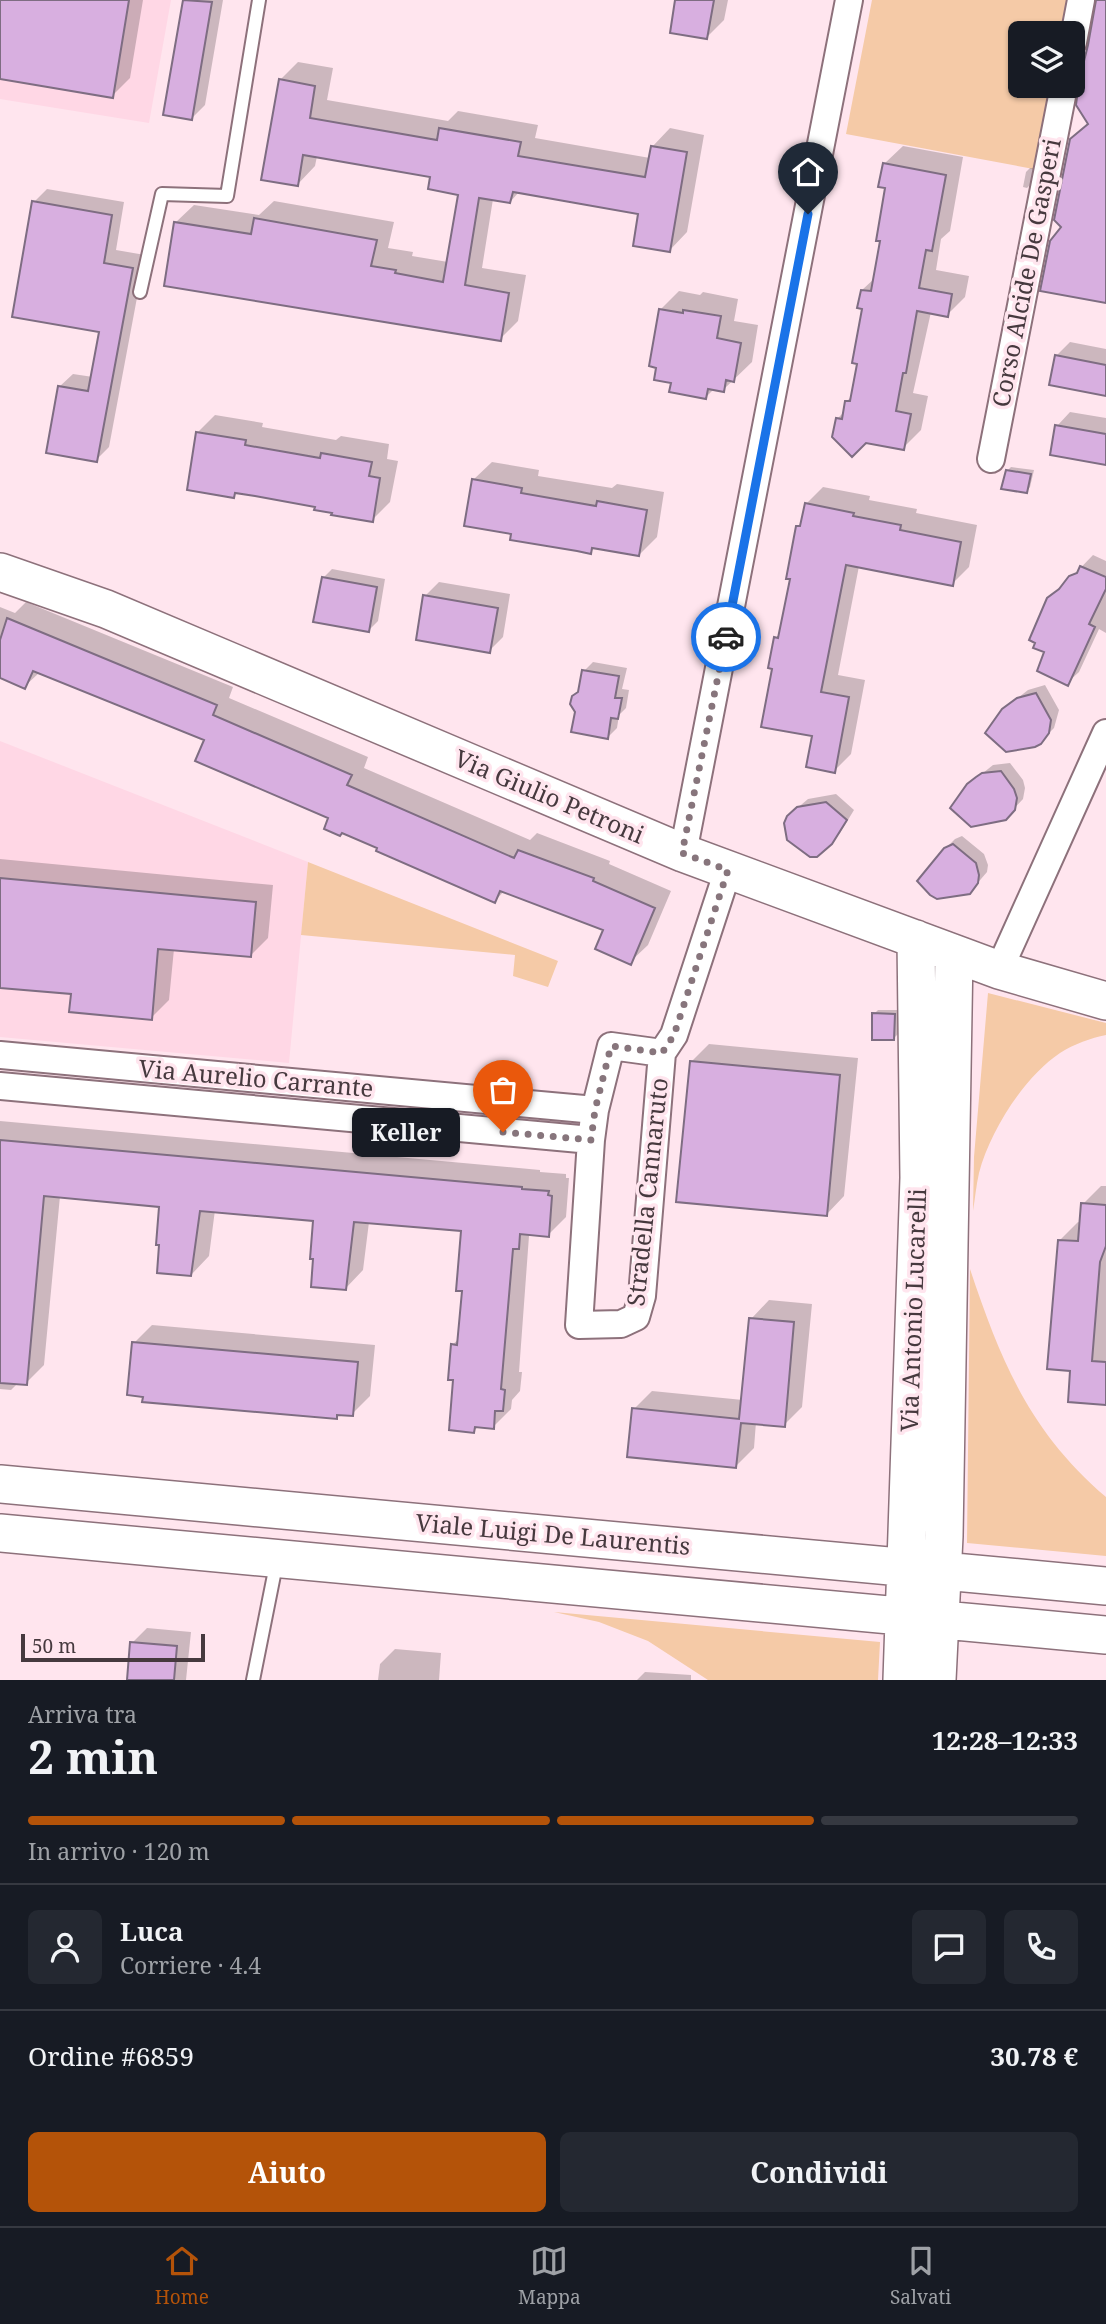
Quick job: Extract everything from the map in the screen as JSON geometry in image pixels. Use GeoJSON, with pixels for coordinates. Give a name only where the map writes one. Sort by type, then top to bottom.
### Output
{"type":"FeatureCollection","features":[{"type":"Feature","properties":{"kind":"street"},"geometry":{"type":"LineString","coordinates":[[682,853],[849,0]]}},
{"type":"Feature","properties":{"kind":"street"},"geometry":{"type":"LineString","coordinates":[[1077,21],[1081,0]]}},
{"type":"Feature","properties":{"kind":"street","name":"Corso Alcide De Gasperi"},"geometry":{"type":"LineString","coordinates":[[990,459],[1062,98]]}},
{"type":"Feature","properties":{"kind":"street","name":"Via Giulio Petroni"},"geometry":{"type":"LineString","coordinates":[[0,572],[106,608],[682,853],[999,970],[1106,1001]]}},
{"type":"Feature","properties":{"kind":"street"},"geometry":{"type":"LineString","coordinates":[[999,970],[1106,733]]}},
{"type":"Feature","properties":{"kind":"street","name":"Stradella Cannaruto"},"geometry":{"type":"LineString","coordinates":[[662,1053],[611,1046],[595,1110],[591,1140],[579,1325],[621,1324],[636,1317],[642,1296],[662,1053],[674,1035],[728,870]]}},
{"type":"Feature","properties":{"kind":"street","name":"Via Antonio Lucarelli"},"geometry":{"type":"LineString","coordinates":[[916,939],[925,1570]]}},
{"type":"Feature","properties":{"kind":"street","name":"Via Antonio Lucarelli"},"geometry":{"type":"LineString","coordinates":[[902,1680],[922,1618],[954,954]]}},
{"type":"Feature","properties":{"kind":"street","name":"Via Aurelio Carrante"},"geometry":{"type":"LineString","coordinates":[[0,1055],[595,1110]]}},
{"type":"Feature","properties":{"kind":"street","name":"Via Aurelio Carrante"},"geometry":{"type":"LineString","coordinates":[[0,1086],[591,1140]]}},
{"type":"Feature","properties":{"kind":"street","name":"Viale Luigi De Laurentis"},"geometry":{"type":"LineString","coordinates":[[0,1484],[1106,1586]]}},
{"type":"Feature","properties":{"kind":"street","name":"Viale Luigi De Laurentis"},"geometry":{"type":"LineString","coordinates":[[0,1533],[1106,1634]]}},
{"type":"Feature","properties":{"kind":"street","name":"Via Antonio Lucarelli"},"geometry":{"type":"LineString","coordinates":[[922,1618],[937,1680]]}},
{"type":"Feature","properties":{"kind":"lane"},"geometry":{"type":"LineString","coordinates":[[140,292],[162,194],[227,196],[259,0]]}},
{"type":"Feature","properties":{"kind":"lane"},"geometry":{"type":"LineString","coordinates":[[253,1680],[278,1559]]}},
{"type":"Feature","properties":{"kind":"shaded area"},"geometry":{"type":"Polygon","coordinates":[[[0,0],[171,0],[149,123],[0,99],[0,0]]]}},
{"type":"Feature","properties":{"kind":"shaded area"},"geometry":{"type":"Polygon","coordinates":[[[872,0],[1071,0],[1067,21],[1008,21],[1008,98],[1053,98],[1039,170],[846,134],[872,0]]]}},
{"type":"Feature","properties":{"kind":"shaded area"},"geometry":{"type":"Polygon","coordinates":[[[0,741],[308,862],[289,1063],[0,1037],[0,741]]]}},
{"type":"Feature","properties":{"kind":"shaded area"},"geometry":{"type":"Polygon","coordinates":[[[308,862],[558,961],[548,987],[513,976],[515,955],[301,935],[308,862]]]}},
{"type":"Feature","properties":{"kind":"shaded area"},"geometry":{"type":"Polygon","coordinates":[[[988,993],[1106,1023],[1106,1035],[1060,1053],[1021,1090],[1000,1123],[984,1157],[973,1211],[974,1157],[988,993]]]}},
{"type":"Feature","properties":{"kind":"shaded area"},"geometry":{"type":"Polygon","coordinates":[[[970,1269],[994,1335],[1021,1394],[1057,1447],[1106,1497],[1106,1556],[967,1543],[970,1269]]]}},
{"type":"Feature","properties":{"kind":"shaded area"},"geometry":{"type":"Polygon","coordinates":[[[554,1612],[880,1642],[878,1680],[708,1680],[648,1641],[599,1622],[554,1612]]]}},
{"type":"Feature","properties":{"kind":"building"},"geometry":{"type":"Polygon","coordinates":[[[0,0],[129,0],[113,98],[0,79],[0,0]]]}},
{"type":"Feature","properties":{"kind":"building"},"geometry":{"type":"Polygon","coordinates":[[[183,0],[212,2],[192,120],[163,115],[183,0]]]}},
{"type":"Feature","properties":{"kind":"building"},"geometry":{"type":"Polygon","coordinates":[[[675,0],[714,0],[707,39],[670,33],[675,0]]]}},
{"type":"Feature","properties":{"kind":"building"},"geometry":{"type":"Polygon","coordinates":[[[1096,0],[1106,0],[1106,303],[1040,291],[1050,241],[1061,227],[1054,220],[1070,139],[1088,124],[1076,105],[1077,98],[1085,98],[1085,57],[1096,0]]]}},
{"type":"Feature","properties":{"kind":"building"},"geometry":{"type":"Polygon","coordinates":[[[279,79],[315,86],[310,118],[437,140],[439,128],[521,142],[518,156],[645,177],[651,146],[687,152],[670,252],[633,246],[638,214],[513,192],[510,203],[479,198],[465,285],[509,293],[501,341],[164,286],[174,222],[251,234],[254,218],[377,240],[371,266],[443,282],[458,195],[428,189],[430,177],[303,155],[298,186],[261,180],[279,79]]]}},
{"type":"Feature","properties":{"kind":"building"},"geometry":{"type":"Polygon","coordinates":[[[883,163],[946,175],[932,251],[926,250],[919,288],[952,294],[948,317],[917,311],[896,411],[911,414],[904,450],[866,443],[852,457],[832,437],[836,418],[842,419],[845,401],[850,401],[857,364],[852,363],[862,309],[857,308],[861,290],[871,291],[880,241],[876,241],[885,188],[878,187],[883,163]]]}},
{"type":"Feature","properties":{"kind":"building"},"geometry":{"type":"Polygon","coordinates":[[[32,201],[112,215],[104,263],[133,268],[97,462],[46,453],[58,386],[88,391],[99,332],[12,317],[32,201]]]}},
{"type":"Feature","properties":{"kind":"building"},"geometry":{"type":"Polygon","coordinates":[[[659,309],[721,316],[717,338],[741,343],[734,382],[726,380],[724,392],[708,389],[706,399],[669,392],[671,383],[654,380],[656,368],[649,366],[659,309]]]}},
{"type":"Feature","properties":{"kind":"building"},"geometry":{"type":"Polygon","coordinates":[[[1055,355],[1106,365],[1106,396],[1049,385],[1055,355]]]}},
{"type":"Feature","properties":{"kind":"building"},"geometry":{"type":"Polygon","coordinates":[[[1055,425],[1106,434],[1106,465],[1050,455],[1055,425]]]}},
{"type":"Feature","properties":{"kind":"building"},"geometry":{"type":"Polygon","coordinates":[[[196,432],[246,440],[245,445],[320,458],[321,453],[372,462],[369,476],[380,478],[373,522],[331,515],[332,513],[314,510],[315,507],[255,496],[235,493],[234,498],[187,490],[196,432]]]}},
{"type":"Feature","properties":{"kind":"building"},"geometry":{"type":"Polygon","coordinates":[[[1006,470],[1031,474],[1027,493],[1001,489],[1006,470]]]}},
{"type":"Feature","properties":{"kind":"building"},"geometry":{"type":"Polygon","coordinates":[[[472,479],[522,488],[521,493],[596,506],[597,501],[647,510],[639,556],[592,548],[591,554],[510,540],[511,534],[464,526],[472,479]]]}},
{"type":"Feature","properties":{"kind":"building"},"geometry":{"type":"Polygon","coordinates":[[[805,503],[901,525],[900,530],[961,542],[953,586],[846,565],[821,692],[849,697],[835,773],[806,767],[812,736],[761,727],[772,669],[768,668],[774,637],[778,638],[790,579],[786,579],[796,526],[800,526],[805,503]]]}},
{"type":"Feature","properties":{"kind":"building"},"geometry":{"type":"Polygon","coordinates":[[[1080,566],[1106,577],[1106,589],[1089,624],[1095,627],[1068,686],[1037,671],[1044,652],[1033,648],[1035,643],[1029,640],[1047,598],[1059,589],[1069,576],[1077,573],[1080,566]]]}},
{"type":"Feature","properties":{"kind":"building"},"geometry":{"type":"Polygon","coordinates":[[[322,577],[377,587],[369,632],[313,622],[322,577]]]}},
{"type":"Feature","properties":{"kind":"building"},"geometry":{"type":"Polygon","coordinates":[[[423,595],[498,608],[490,653],[416,640],[423,595]]]}},
{"type":"Feature","properties":{"kind":"building"},"geometry":{"type":"Polygon","coordinates":[[[7,618],[217,705],[213,715],[352,775],[347,785],[514,858],[518,850],[594,878],[593,881],[655,908],[631,965],[595,949],[603,930],[500,891],[495,903],[376,851],[377,848],[342,833],[340,836],[324,829],[328,818],[195,761],[204,740],[33,671],[25,689],[0,678],[0,640],[7,618]]]}},
{"type":"Feature","properties":{"kind":"building"},"geometry":{"type":"Polygon","coordinates":[[[582,670],[619,676],[615,698],[622,698],[618,719],[611,718],[608,739],[571,732],[575,712],[570,704],[572,696],[578,692],[582,670]]]}},
{"type":"Feature","properties":{"kind":"building"},"geometry":{"type":"Polygon","coordinates":[[[1036,693],[1051,720],[1049,733],[1041,744],[1035,747],[1006,752],[985,733],[1002,709],[1017,698],[1036,693]]]}},
{"type":"Feature","properties":{"kind":"building"},"geometry":{"type":"Polygon","coordinates":[[[1001,771],[1014,789],[1017,798],[1015,810],[1006,820],[971,827],[950,808],[967,784],[976,777],[982,773],[1001,771]]]}},
{"type":"Feature","properties":{"kind":"building"},"geometry":{"type":"Polygon","coordinates":[[[826,802],[847,820],[832,844],[817,857],[810,857],[787,840],[784,823],[797,807],[826,802]]]}},
{"type":"Feature","properties":{"kind":"building"},"geometry":{"type":"Polygon","coordinates":[[[953,844],[976,863],[978,883],[970,894],[937,899],[917,881],[944,848],[953,844]]]}},
{"type":"Feature","properties":{"kind":"building"},"geometry":{"type":"Polygon","coordinates":[[[0,878],[256,902],[251,957],[158,949],[152,1020],[69,1012],[71,994],[0,988],[0,878]]]}},
{"type":"Feature","properties":{"kind":"building"},"geometry":{"type":"Polygon","coordinates":[[[872,1013],[895,1014],[894,1040],[872,1040],[872,1013]]]}},
{"type":"Feature","properties":{"kind":"building"},"geometry":{"type":"Polygon","coordinates":[[[690,1061],[840,1075],[827,1216],[676,1202],[690,1061]]]}},
{"type":"Feature","properties":{"kind":"building"},"geometry":{"type":"Polygon","coordinates":[[[0,1140],[549,1191],[548,1195],[552,1196],[549,1237],[520,1234],[519,1249],[513,1249],[501,1389],[505,1390],[503,1411],[495,1411],[494,1429],[475,1427],[474,1433],[449,1430],[453,1380],[448,1380],[451,1344],[457,1345],[462,1291],[456,1291],[461,1231],[354,1222],[346,1290],[311,1287],[313,1221],[200,1211],[191,1276],[157,1273],[159,1207],[44,1196],[27,1385],[0,1383],[0,1140]]]}},
{"type":"Feature","properties":{"kind":"building"},"geometry":{"type":"Polygon","coordinates":[[[1081,1203],[1106,1205],[1106,1246],[1100,1262],[1092,1361],[1106,1362],[1106,1405],[1068,1402],[1070,1371],[1047,1369],[1058,1240],[1078,1241],[1081,1203]]]}},
{"type":"Feature","properties":{"kind":"building"},"geometry":{"type":"Polygon","coordinates":[[[749,1318],[794,1322],[785,1427],[741,1423],[736,1468],[627,1457],[632,1408],[739,1419],[749,1318]]]}},
{"type":"Feature","properties":{"kind":"building"},"geometry":{"type":"Polygon","coordinates":[[[132,1342],[358,1362],[353,1416],[337,1415],[337,1419],[142,1402],[143,1397],[127,1395],[132,1342]]]}},
{"type":"Feature","properties":{"kind":"building"},"geometry":{"type":"Polygon","coordinates":[[[130,1642],[177,1646],[174,1680],[127,1680],[130,1642]]]}},
{"type":"Feature","properties":{"kind":"way so far"},"geometry":{"type":"LineString","coordinates":[[503,1132],[591,1140],[595,1110],[611,1046],[662,1053],[674,1035],[728,870],[682,853],[726,637]]}},
{"type":"Feature","properties":{"kind":"place","name":"Keller"},"geometry":{"type":"Point","coordinates":[503,1132]}},
{"type":"Feature","properties":{"kind":"route"},"geometry":{"type":"LineString","coordinates":[[726,637],[808,214]]}}]}
